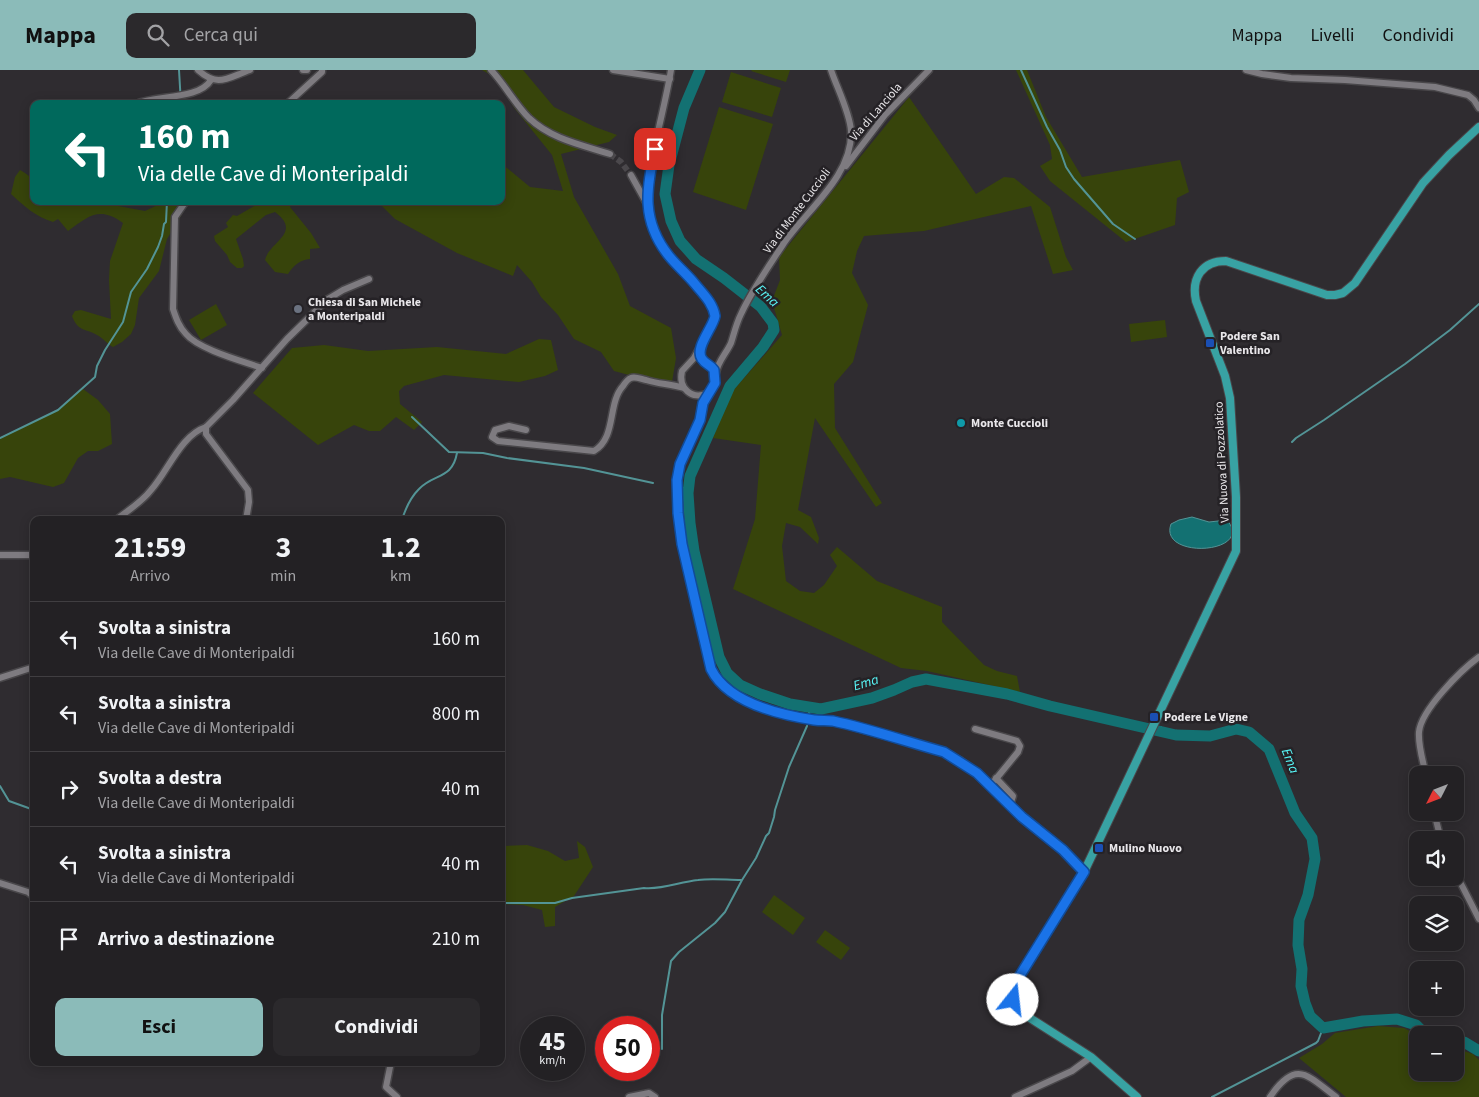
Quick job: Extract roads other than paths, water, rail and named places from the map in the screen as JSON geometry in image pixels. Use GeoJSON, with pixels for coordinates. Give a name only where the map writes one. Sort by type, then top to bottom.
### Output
{"type":"FeatureCollection","features":[{"type":"Feature","properties":{"kind":"main road","name":"Via Nuova di Pozzolatico"},"geometry":{"type":"LineString","coordinates":[[1137,1097],[1091,1057],[1016,1008],[1013,1000],[1014,985],[1084,872],[1237,548],[1230,398],[1225,376],[1196,301],[1194,287],[1197,278],[1208,266],[1220,261],[1226,261],[1327,294],[1343,293],[1361,275],[1424,183],[1449,155],[1479,127]]}},
{"type":"Feature","properties":{"kind":"street"},"geometry":{"type":"LineString","coordinates":[[198,70],[210,80],[220,81],[250,70]]}},
{"type":"Feature","properties":{"kind":"street"},"geometry":{"type":"LineString","coordinates":[[291,100],[317,77],[322,70]]}},
{"type":"Feature","properties":{"kind":"street"},"geometry":{"type":"LineString","coordinates":[[491,70],[529,118],[540,126],[556,136],[610,154]]}},
{"type":"Feature","properties":{"kind":"street"},"geometry":{"type":"LineString","coordinates":[[613,70],[670,79]]}},
{"type":"Feature","properties":{"kind":"street"},"geometry":{"type":"LineString","coordinates":[[648,206],[648,183],[671,70]]}},
{"type":"Feature","properties":{"kind":"street","name":"Via di Monte Cuccioli"},"geometry":{"type":"LineString","coordinates":[[716,374],[722,357],[731,343],[740,315],[757,285],[785,242],[842,170],[849,151],[851,130],[847,113],[831,70]]}},
{"type":"Feature","properties":{"kind":"street","name":"Via di Lanciola"},"geometry":{"type":"LineString","coordinates":[[842,170],[886,115],[929,70]]}},
{"type":"Feature","properties":{"kind":"street"},"geometry":{"type":"LineString","coordinates":[[1246,70],[1291,78],[1434,87],[1468,95],[1479,108]]}},
{"type":"Feature","properties":{"kind":"street"},"geometry":{"type":"LineString","coordinates":[[154,100],[196,91],[206,86],[210,80]]}},
{"type":"Feature","properties":{"kind":"street"},"geometry":{"type":"LineString","coordinates":[[631,174],[648,206],[656,237],[670,257],[710,302],[714,311],[714,322],[694,358],[684,368],[681,378],[684,388],[690,394],[698,396],[708,393]]}},
{"type":"Feature","properties":{"kind":"street"},"geometry":{"type":"LineString","coordinates":[[183,205],[175,217],[174,309],[178,323],[187,336],[200,346],[262,368]]}},
{"type":"Feature","properties":{"kind":"street"},"geometry":{"type":"LineString","coordinates":[[121,516],[150,492],[163,476],[176,454],[198,429],[206,427],[233,400],[287,339],[328,299],[343,290],[369,279]]}},
{"type":"Feature","properties":{"kind":"street"},"geometry":{"type":"LineString","coordinates":[[702,343],[700,353],[705,362]]}},
{"type":"Feature","properties":{"kind":"street"},"geometry":{"type":"LineString","coordinates":[[705,362],[712,362],[722,357]]}},
{"type":"Feature","properties":{"kind":"street"},"geometry":{"type":"LineString","coordinates":[[689,363],[699,360],[705,362],[712,366],[716,374],[714,387],[708,393],[700,420],[680,464],[677,480],[678,513],[682,544],[695,605],[714,675],[734,693],[765,709],[792,716],[832,721],[944,752],[976,772],[1022,817],[1063,850],[1084,872]]}},
{"type":"Feature","properties":{"kind":"street"},"geometry":{"type":"LineString","coordinates":[[526,430],[509,426],[495,430],[492,437],[498,441],[594,450],[602,446],[607,439],[617,392],[632,377],[684,388]]}},
{"type":"Feature","properties":{"kind":"street"},"geometry":{"type":"LineString","coordinates":[[670,384],[681,378]]}},
{"type":"Feature","properties":{"kind":"street"},"geometry":{"type":"LineString","coordinates":[[698,396],[702,409]]}},
{"type":"Feature","properties":{"kind":"street"},"geometry":{"type":"LineString","coordinates":[[206,427],[206,434],[248,490],[249,502],[247,516]]}},
{"type":"Feature","properties":{"kind":"street"},"geometry":{"type":"LineString","coordinates":[[0,555],[30,555]]}},
{"type":"Feature","properties":{"kind":"street"},"geometry":{"type":"LineString","coordinates":[[1424,766],[1419,734],[1422,719],[1432,704],[1468,665],[1479,657]]}},
{"type":"Feature","properties":{"kind":"street"},"geometry":{"type":"LineString","coordinates":[[0,678],[30,669]]}},
{"type":"Feature","properties":{"kind":"street"},"geometry":{"type":"LineString","coordinates":[[974,729],[1016,741],[1020,746],[991,785]]}},
{"type":"Feature","properties":{"kind":"street"},"geometry":{"type":"LineString","coordinates":[[996,778],[1013,796],[1010,805]]}},
{"type":"Feature","properties":{"kind":"street"},"geometry":{"type":"LineString","coordinates":[[0,883],[30,893]]}},
{"type":"Feature","properties":{"kind":"street"},"geometry":{"type":"LineString","coordinates":[[1462,886],[1479,919]]}},
{"type":"Feature","properties":{"kind":"street"},"geometry":{"type":"LineString","coordinates":[[1014,1097],[1072,1071],[1091,1057]]}},
{"type":"Feature","properties":{"kind":"street"},"geometry":{"type":"LineString","coordinates":[[390,1066],[386,1087],[397,1097]]}},
{"type":"Feature","properties":{"kind":"street"},"geometry":{"type":"LineString","coordinates":[[1270,1097],[1284,1079],[1292,1075],[1301,1074],[1312,1078],[1336,1097]]}},
{"type":"Feature","properties":{"kind":"street"},"geometry":{"type":"LineString","coordinates":[[629,1097],[649,1093],[655,1097]]}},
{"type":"Feature","properties":{"kind":"water"},"geometry":{"type":"Polygon","coordinates":[[[1192,517],[1209,522],[1227,520],[1232,531],[1229,540],[1219,546],[1205,548],[1191,548],[1178,543],[1171,536],[1171,524],[1192,517]]]}},
{"type":"Feature","properties":{"kind":"waterway"},"geometry":{"type":"LineString","coordinates":[[179,70],[181,100]]}},
{"type":"Feature","properties":{"kind":"waterway","name":"Ema"},"geometry":{"type":"LineString","coordinates":[[700,70],[684,108],[669,165],[665,194],[671,221],[680,241],[696,259],[761,307],[773,323],[774,330],[763,347],[730,386],[690,476],[688,493],[694,551],[719,657],[727,673],[740,685],[760,694],[790,704],[821,709],[872,698],[912,682],[926,679],[1007,694],[1050,706],[1176,735],[1210,736],[1236,729],[1249,732],[1269,749],[1295,813],[1312,838],[1315,859],[1308,895],[1299,920],[1298,945],[1302,969],[1301,986],[1310,1016],[1323,1028],[1363,1021],[1397,1019],[1417,1026]]}},
{"type":"Feature","properties":{"kind":"waterway"},"geometry":{"type":"LineString","coordinates":[[1021,70],[1047,127],[1060,150],[1066,167],[1074,179],[1113,224],[1135,239]]}},
{"type":"Feature","properties":{"kind":"waterway"},"geometry":{"type":"LineString","coordinates":[[0,438],[58,410],[95,377],[97,366],[105,350],[123,322],[131,292],[147,269],[158,247],[166,222],[167,205]]}},
{"type":"Feature","properties":{"kind":"waterway"},"geometry":{"type":"LineString","coordinates":[[1292,442],[1405,364],[1450,330],[1479,304]]}},
{"type":"Feature","properties":{"kind":"waterway"},"geometry":{"type":"LineString","coordinates":[[412,417],[449,452],[483,453],[584,468],[653,483]]}},
{"type":"Feature","properties":{"kind":"waterway"},"geometry":{"type":"LineString","coordinates":[[404,516],[416,492],[425,484],[447,472],[455,462],[457,453]]}},
{"type":"Feature","properties":{"kind":"waterway","name":"Ema"},"geometry":{"type":"LineString","coordinates":[[682,488],[688,489]]}},
{"type":"Feature","properties":{"kind":"waterway","name":"Ema"},"geometry":{"type":"LineString","coordinates":[[809,714],[810,707]]}},
{"type":"Feature","properties":{"kind":"waterway"},"geometry":{"type":"LineString","coordinates":[[662,1049],[662,1015],[671,961],[725,912],[769,833],[789,767],[807,726]]}},
{"type":"Feature","properties":{"kind":"waterway","name":"Ema"},"geometry":{"type":"LineString","coordinates":[[1158,731],[1161,727]]}},
{"type":"Feature","properties":{"kind":"waterway"},"geometry":{"type":"LineString","coordinates":[[0,786],[9,801],[30,809]]}},
{"type":"Feature","properties":{"kind":"waterway"},"geometry":{"type":"LineString","coordinates":[[505,903],[555,903],[572,898],[644,888],[657,888],[698,880],[741,880]]}},
{"type":"Feature","properties":{"kind":"waterway"},"geometry":{"type":"LineString","coordinates":[[1212,1097],[1316,1043],[1323,1028]]}},
{"type":"Feature","properties":{"kind":"waterway","name":"Ema"},"geometry":{"type":"LineString","coordinates":[[1464,1042],[1479,1051]]}},
{"type":"Feature","properties":{"kind":"tunnel"},"geometry":{"type":"LineString","coordinates":[[610,154],[621,162],[631,175]]}},
{"type":"Feature","properties":{"kind":"place","name":"Chiesa di San Michele a Monteripaldi"},"geometry":{"type":"Point","coordinates":[298,309]}},
{"type":"Feature","properties":{"kind":"place","name":"Podere San Valentino"},"geometry":{"type":"Point","coordinates":[1210,343]}},
{"type":"Feature","properties":{"kind":"place","name":"Monte Cuccioli"},"geometry":{"type":"Point","coordinates":[961,423]}},
{"type":"Feature","properties":{"kind":"place","name":"Podere Le Vigne"},"geometry":{"type":"Point","coordinates":[1154,717]}},
{"type":"Feature","properties":{"kind":"place","name":"Mulino Nuovo"},"geometry":{"type":"Point","coordinates":[1099,848]}}]}
